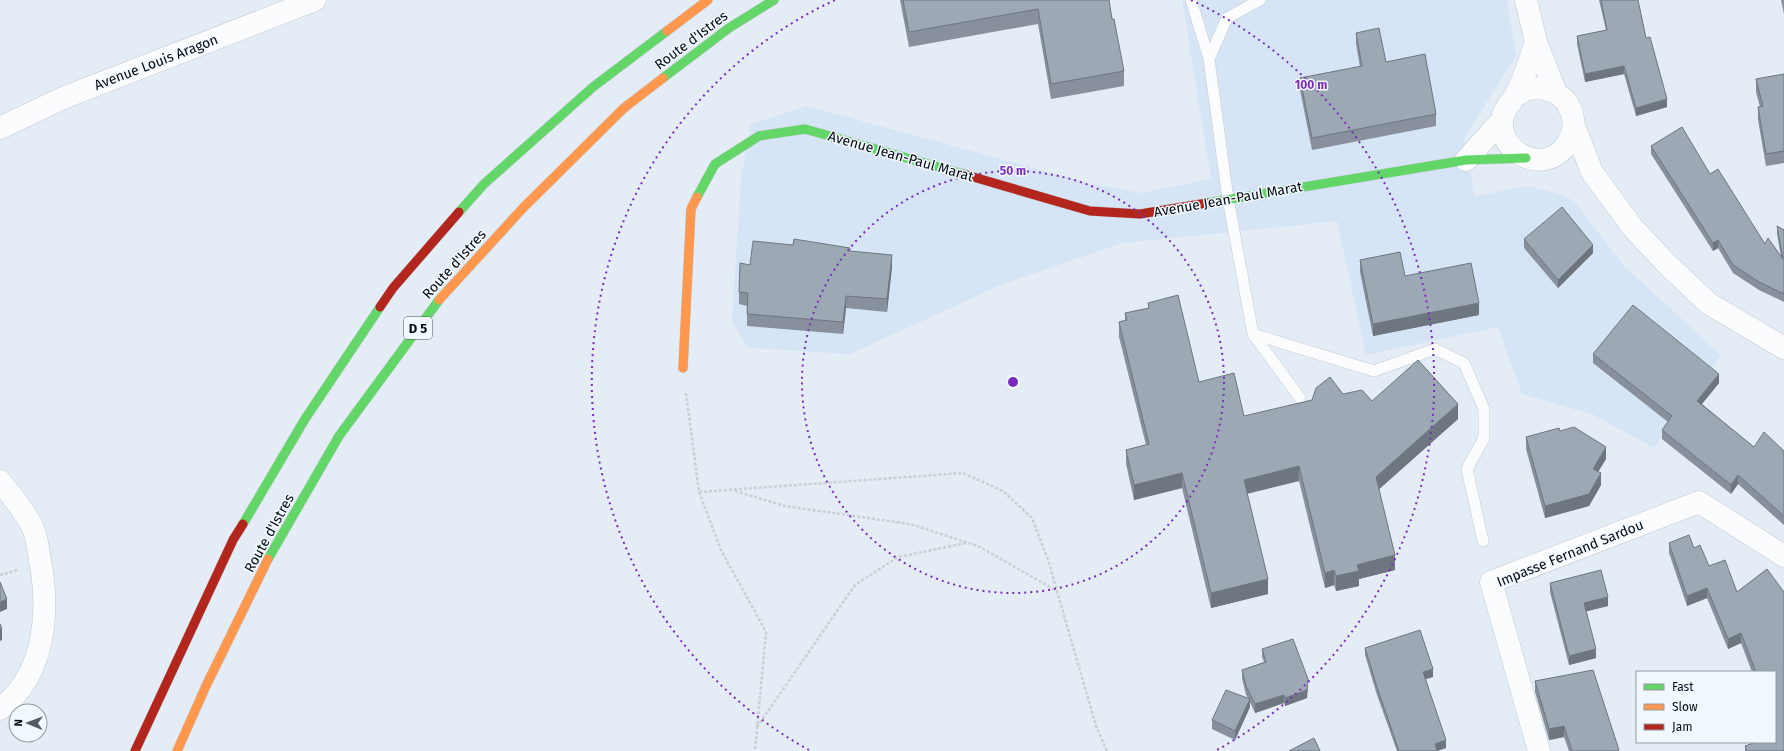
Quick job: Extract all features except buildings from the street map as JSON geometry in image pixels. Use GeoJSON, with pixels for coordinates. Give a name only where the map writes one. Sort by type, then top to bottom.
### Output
{"type":"FeatureCollection","features":[{"type":"Feature","properties":{"kind":"main road","name":"Route d'Istres"},"geometry":{"type":"LineString","coordinates":[[135,751],[173,666],[233,540],[305,419],[393,288],[484,184],[593,87],[708,0]]}},
{"type":"Feature","properties":{"kind":"main road","name":"Route d'Istres"},"geometry":{"type":"LineString","coordinates":[[178,751],[206,686],[269,558],[339,436],[434,306],[523,208],[624,108],[729,28],[774,0]]}},
{"type":"Feature","properties":{"kind":"main road","name":"Avenue Jean-Paul Marat"},"geometry":{"type":"LineString","coordinates":[[683,368],[690,209],[715,164],[759,136],[805,129],[1090,211],[1140,214],[1466,160],[1526,158]]}},
{"type":"Feature","properties":{"kind":"street"},"geometry":{"type":"LineString","coordinates":[[1526,0],[1536,42],[1556,92]]}},
{"type":"Feature","properties":{"kind":"street","name":"Avenue Louis Aragon"},"geometry":{"type":"LineString","coordinates":[[0,128],[63,98],[301,3]]}},
{"type":"Feature","properties":{"kind":"street"},"geometry":{"type":"LineString","coordinates":[[1536,42],[1515,96],[1506,107],[1502,120],[1504,136],[1512,149],[1526,158],[1539,160],[1553,157],[1564,149],[1571,138],[1574,126]]}},
{"type":"Feature","properties":{"kind":"street"},"geometry":{"type":"LineString","coordinates":[[1515,96],[1527,89],[1542,88],[1556,92],[1566,101],[1572,113],[1574,126],[1592,172],[1633,228],[1667,264],[1708,303],[1784,348]]}},
{"type":"Feature","properties":{"kind":"street"},"geometry":{"type":"LineString","coordinates":[[1466,160],[1502,120]]}},
{"type":"Feature","properties":{"kind":"street"},"geometry":{"type":"LineString","coordinates":[[1553,157],[1592,172]]}},
{"type":"Feature","properties":{"kind":"street"},"geometry":{"type":"LineString","coordinates":[[0,481],[16,501],[34,531],[43,573],[45,608],[42,639],[29,675],[7,704],[0,709]]}},
{"type":"Feature","properties":{"kind":"street","name":"Impasse Fernand Sardou"},"geometry":{"type":"LineString","coordinates":[[1539,751],[1491,582],[1699,502],[1784,556]]}},
{"type":"Feature","properties":{"kind":"lane"},"geometry":{"type":"LineString","coordinates":[[1191,0],[1209,59],[1228,199],[1252,334],[1300,398]]}},
{"type":"Feature","properties":{"kind":"lane"},"geometry":{"type":"LineString","coordinates":[[1209,59],[1227,18],[1260,0]]}},
{"type":"Feature","properties":{"kind":"lane"},"geometry":{"type":"LineString","coordinates":[[1252,334],[1374,371],[1435,349],[1464,363],[1484,409],[1484,438],[1467,469],[1482,541]]}},
{"type":"Feature","properties":{"kind":"path"},"geometry":{"type":"LineString","coordinates":[[683,368],[699,492],[721,550],[766,632],[755,751]]}},
{"type":"Feature","properties":{"kind":"path"},"geometry":{"type":"LineString","coordinates":[[699,492],[963,473],[1003,491],[1032,518],[1058,591],[1096,726],[1107,751]]}},
{"type":"Feature","properties":{"kind":"path"},"geometry":{"type":"LineString","coordinates":[[733,490],[785,506],[910,524],[978,546],[1058,591]]}},
{"type":"Feature","properties":{"kind":"path"},"geometry":{"type":"LineString","coordinates":[[757,728],[855,585],[898,557],[966,542]]}},
{"type":"Feature","properties":{"kind":"shaded area"},"geometry":{"type":"Polygon","coordinates":[[[1182,0],[1507,0],[1516,56],[1464,138],[1475,196],[1529,186],[1559,194],[1574,201],[1624,266],[1721,355],[1654,448],[1594,415],[1522,394],[1498,327],[1366,355],[1337,221],[1123,243],[1003,284],[850,354],[748,348],[732,321],[741,178],[751,124],[807,106],[1088,183],[1141,193],[1211,179],[1182,0]]]}},
{"type":"Feature","properties":{"kind":"traffic: fast"},"geometry":{"type":"LineString","coordinates":[[663,78],[729,28],[774,0]]}},
{"type":"Feature","properties":{"kind":"traffic: fast"},"geometry":{"type":"LineString","coordinates":[[459,212],[484,184],[593,87],[667,31]]}},
{"type":"Feature","properties":{"kind":"traffic: fast"},"geometry":{"type":"LineString","coordinates":[[697,197],[715,164],[759,136],[805,129],[963,174]]}},
{"type":"Feature","properties":{"kind":"traffic: fast"},"geometry":{"type":"LineString","coordinates":[[1207,203],[1466,160],[1526,158]]}},
{"type":"Feature","properties":{"kind":"traffic: fast"},"geometry":{"type":"LineString","coordinates":[[268,559],[339,436],[439,300]]}},
{"type":"Feature","properties":{"kind":"traffic: fast"},"geometry":{"type":"LineString","coordinates":[[243,524],[305,419],[380,307]]}},
{"type":"Feature","properties":{"kind":"traffic: slow"},"geometry":{"type":"LineString","coordinates":[[667,31],[708,0]]}},
{"type":"Feature","properties":{"kind":"traffic: slow"},"geometry":{"type":"LineString","coordinates":[[439,300],[523,208],[624,108],[663,78]]}},
{"type":"Feature","properties":{"kind":"traffic: slow"},"geometry":{"type":"LineString","coordinates":[[683,368],[691,209],[697,197]]}},
{"type":"Feature","properties":{"kind":"traffic: slow"},"geometry":{"type":"LineString","coordinates":[[177,751],[206,686],[268,559]]}},
{"type":"Feature","properties":{"kind":"traffic: jam"},"geometry":{"type":"LineString","coordinates":[[963,174],[1090,211],[1140,214],[1207,203]]}},
{"type":"Feature","properties":{"kind":"traffic: jam"},"geometry":{"type":"LineString","coordinates":[[380,307],[393,288],[459,212]]}},
{"type":"Feature","properties":{"kind":"traffic: jam"},"geometry":{"type":"LineString","coordinates":[[135,751],[233,540],[243,524]]}}]}
